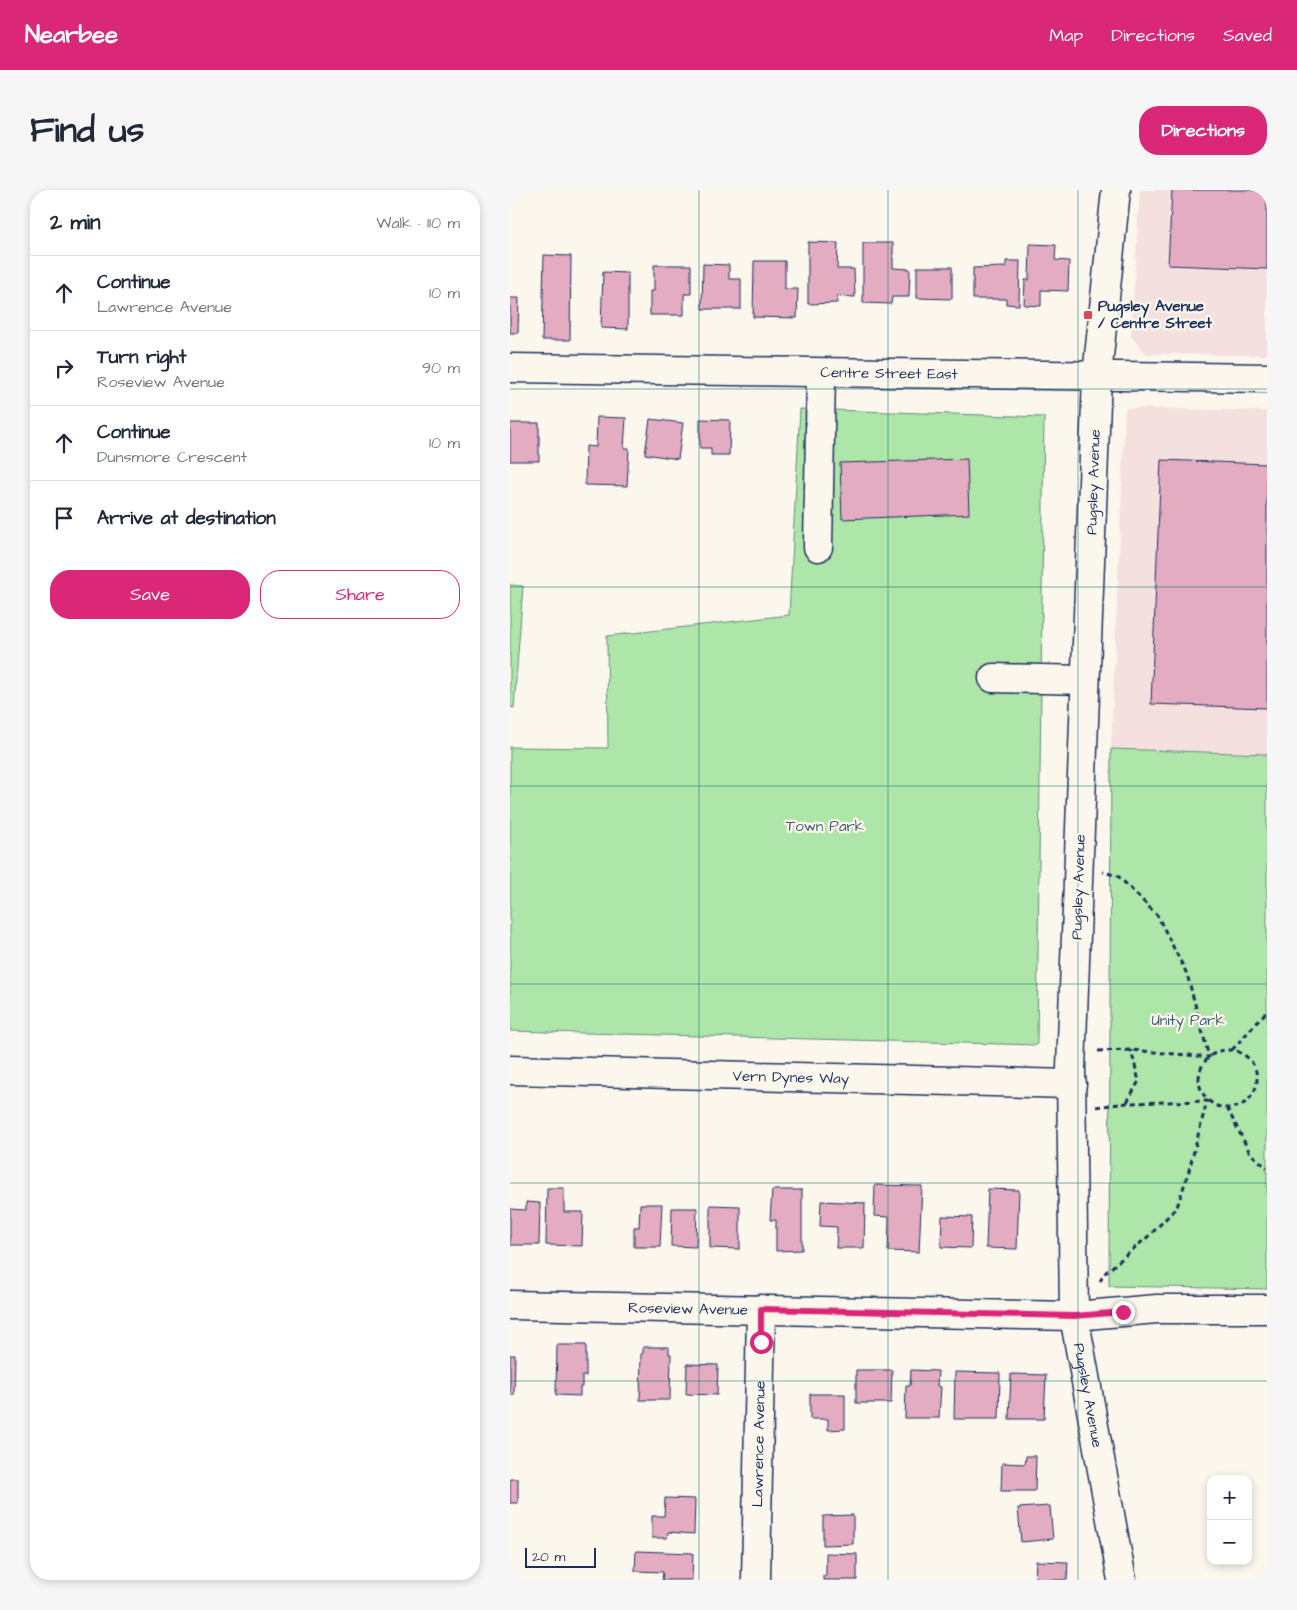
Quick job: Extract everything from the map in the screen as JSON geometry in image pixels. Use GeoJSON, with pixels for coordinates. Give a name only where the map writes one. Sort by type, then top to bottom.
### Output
{"type":"FeatureCollection","features":[{"type":"Feature","properties":{"kind":"street","name":"Pugsley Avenue"},"geometry":{"type":"LineString","coordinates":[[1116,190],[1098,376],[1085,680],[1072,1052],[1072,1111],[1074,1316],[1122,1580]]}},
{"type":"Feature","properties":{"kind":"street","name":"Centre Street East"},"geometry":{"type":"LineString","coordinates":[[510,368],[1267,378]]}},
{"type":"Feature","properties":{"kind":"street"},"geometry":{"type":"LineString","coordinates":[[818,547],[821,373]]}},
{"type":"Feature","properties":{"kind":"street"},"geometry":{"type":"LineString","coordinates":[[993,678],[1085,680]]}},
{"type":"Feature","properties":{"kind":"street","name":"Vern Dynes Way"},"geometry":{"type":"LineString","coordinates":[[510,1070],[1072,1084]]}},
{"type":"Feature","properties":{"kind":"street","name":"Roseview Avenue"},"geometry":{"type":"LineString","coordinates":[[510,1305],[1074,1316],[1157,1309],[1267,1309]]}},
{"type":"Feature","properties":{"kind":"street","name":"Lawrence Avenue"},"geometry":{"type":"LineString","coordinates":[[756,1580],[761,1309]]}},
{"type":"Feature","properties":{"kind":"path"},"geometry":{"type":"LineString","coordinates":[[1079,864],[1118,876],[1157,915],[1187,974],[1209,1057]]}},
{"type":"Feature","properties":{"kind":"path"},"geometry":{"type":"LineString","coordinates":[[1232,1050],[1267,1011]]}},
{"type":"Feature","properties":{"kind":"path"},"geometry":{"type":"LineString","coordinates":[[1072,1052],[1131,1050],[1209,1057]]}},
{"type":"Feature","properties":{"kind":"path"},"geometry":{"type":"LineString","coordinates":[[1127,1103],[1139,1081],[1131,1050]]}},
{"type":"Feature","properties":{"kind":"path"},"geometry":{"type":"LineString","coordinates":[[1232,1050],[1241,1053],[1255,1067],[1256,1086],[1252,1095],[1237,1107],[1214,1106],[1207,1101],[1201,1091],[1199,1082],[1200,1072],[1203,1063],[1209,1057],[1217,1052],[1232,1050]]}},
{"type":"Feature","properties":{"kind":"path"},"geometry":{"type":"LineString","coordinates":[[1072,1111],[1127,1103],[1207,1101]]}},
{"type":"Feature","properties":{"kind":"path"},"geometry":{"type":"LineString","coordinates":[[1074,1316],[1106,1272],[1151,1234],[1177,1207],[1188,1174],[1207,1101]]}},
{"type":"Feature","properties":{"kind":"path"},"geometry":{"type":"LineString","coordinates":[[1227,1108],[1250,1153],[1267,1168]]}},
{"type":"Feature","properties":{"kind":"shaded area"},"geometry":{"type":"Polygon","coordinates":[[[1140,190],[1267,190],[1267,355],[1147,354],[1131,337],[1140,190]]]}},
{"type":"Feature","properties":{"kind":"shaded area"},"geometry":{"type":"Polygon","coordinates":[[[1125,408],[1267,411],[1267,754],[1111,749],[1125,408]]]}},
{"type":"Feature","properties":{"kind":"green space","name":"Town Park"},"geometry":{"type":"Polygon","coordinates":[[[800,409],[1044,417],[1037,1045],[510,1031],[510,747],[608,748],[607,636],[789,615],[800,409]]]}},
{"type":"Feature","properties":{"kind":"green space"},"geometry":{"type":"Polygon","coordinates":[[[510,585],[523,586],[514,708],[510,707],[510,585]]]}},
{"type":"Feature","properties":{"kind":"green space","name":"Unity Park"},"geometry":{"type":"Polygon","coordinates":[[[1111,749],[1267,754],[1267,1289],[1109,1286],[1111,749]]]}},
{"type":"Feature","properties":{"kind":"building"},"geometry":{"type":"Polygon","coordinates":[[[1172,190],[1267,190],[1267,269],[1168,265],[1172,190]]]}},
{"type":"Feature","properties":{"kind":"building"},"geometry":{"type":"Polygon","coordinates":[[[808,242],[838,243],[837,269],[854,269],[855,297],[837,296],[837,303],[808,304],[808,242]]]}},
{"type":"Feature","properties":{"kind":"building"},"geometry":{"type":"Polygon","coordinates":[[[863,243],[893,243],[893,268],[910,269],[909,297],[892,297],[891,304],[863,303],[863,243]]]}},
{"type":"Feature","properties":{"kind":"building"},"geometry":{"type":"Polygon","coordinates":[[[1030,244],[1056,245],[1055,260],[1069,261],[1068,291],[1041,290],[1041,306],[1024,305],[1025,280],[1029,280],[1030,244]]]}},
{"type":"Feature","properties":{"kind":"building"},"geometry":{"type":"Polygon","coordinates":[[[544,255],[571,256],[570,340],[542,340],[544,255]]]}},
{"type":"Feature","properties":{"kind":"building"},"geometry":{"type":"Polygon","coordinates":[[[754,261],[785,261],[785,289],[798,289],[797,318],[753,317],[754,261]]]}},
{"type":"Feature","properties":{"kind":"building"},"geometry":{"type":"Polygon","coordinates":[[[1006,261],[1020,261],[1019,305],[1006,304],[1006,299],[973,299],[973,268],[1006,267],[1006,261]]]}},
{"type":"Feature","properties":{"kind":"building"},"geometry":{"type":"Polygon","coordinates":[[[703,264],[729,265],[729,279],[741,279],[741,309],[702,309],[703,264]]]}},
{"type":"Feature","properties":{"kind":"building"},"geometry":{"type":"Polygon","coordinates":[[[654,265],[691,265],[691,294],[684,294],[684,315],[650,315],[650,291],[654,291],[654,265]]]}},
{"type":"Feature","properties":{"kind":"building"},"geometry":{"type":"Polygon","coordinates":[[[917,267],[952,267],[952,299],[917,298],[917,267]]]}},
{"type":"Feature","properties":{"kind":"building"},"geometry":{"type":"Polygon","coordinates":[[[603,272],[628,273],[628,329],[601,328],[603,272]]]}},
{"type":"Feature","properties":{"kind":"building"},"geometry":{"type":"Polygon","coordinates":[[[510,298],[519,298],[518,333],[510,333],[510,298]]]}},
{"type":"Feature","properties":{"kind":"building"},"geometry":{"type":"Polygon","coordinates":[[[597,417],[626,418],[624,448],[629,448],[627,486],[585,485],[586,446],[596,447],[597,417]]]}},
{"type":"Feature","properties":{"kind":"building"},"geometry":{"type":"Polygon","coordinates":[[[650,419],[683,423],[678,459],[645,454],[650,419]]]}},
{"type":"Feature","properties":{"kind":"building"},"geometry":{"type":"Polygon","coordinates":[[[700,419],[730,420],[729,455],[711,455],[711,448],[700,448],[700,419]]]}},
{"type":"Feature","properties":{"kind":"building"},"geometry":{"type":"Polygon","coordinates":[[[510,423],[539,423],[539,461],[510,461],[510,423]]]}},
{"type":"Feature","properties":{"kind":"building"},"geometry":{"type":"Polygon","coordinates":[[[967,459],[969,514],[842,519],[840,463],[967,459]]]}},
{"type":"Feature","properties":{"kind":"building"},"geometry":{"type":"Polygon","coordinates":[[[1161,460],[1267,464],[1267,708],[1151,704],[1161,460]]]}},
{"type":"Feature","properties":{"kind":"building"},"geometry":{"type":"Polygon","coordinates":[[[875,1185],[922,1186],[919,1252],[888,1251],[889,1217],[874,1216],[875,1185]]]}},
{"type":"Feature","properties":{"kind":"building"},"geometry":{"type":"Polygon","coordinates":[[[547,1188],[564,1188],[564,1212],[583,1212],[582,1246],[546,1245],[547,1188]]]}},
{"type":"Feature","properties":{"kind":"building"},"geometry":{"type":"Polygon","coordinates":[[[988,1189],[1019,1190],[1017,1249],[986,1248],[988,1189]]]}},
{"type":"Feature","properties":{"kind":"building"},"geometry":{"type":"Polygon","coordinates":[[[772,1190],[802,1190],[802,1250],[776,1251],[776,1220],[770,1220],[772,1190]]]}},
{"type":"Feature","properties":{"kind":"building"},"geometry":{"type":"Polygon","coordinates":[[[821,1201],[865,1203],[864,1248],[836,1248],[837,1227],[820,1226],[821,1201]]]}},
{"type":"Feature","properties":{"kind":"building"},"geometry":{"type":"Polygon","coordinates":[[[526,1202],[540,1203],[539,1245],[510,1245],[510,1209],[526,1210],[526,1202]]]}},
{"type":"Feature","properties":{"kind":"building"},"geometry":{"type":"Polygon","coordinates":[[[640,1204],[662,1204],[660,1247],[634,1247],[634,1227],[639,1227],[640,1204]]]}},
{"type":"Feature","properties":{"kind":"building"},"geometry":{"type":"Polygon","coordinates":[[[710,1205],[740,1206],[740,1249],[710,1248],[710,1205]]]}},
{"type":"Feature","properties":{"kind":"building"},"geometry":{"type":"Polygon","coordinates":[[[672,1208],[697,1208],[696,1247],[671,1246],[672,1208]]]}},
{"type":"Feature","properties":{"kind":"building"},"geometry":{"type":"Polygon","coordinates":[[[942,1216],[972,1217],[971,1248],[941,1247],[942,1216]]]}},
{"type":"Feature","properties":{"kind":"building"},"geometry":{"type":"Polygon","coordinates":[[[557,1345],[586,1345],[586,1376],[582,1376],[580,1396],[556,1395],[557,1345]]]}},
{"type":"Feature","properties":{"kind":"building"},"geometry":{"type":"Polygon","coordinates":[[[643,1347],[669,1347],[669,1354],[671,1354],[670,1400],[640,1400],[641,1354],[643,1353],[643,1347]]]}},
{"type":"Feature","properties":{"kind":"building"},"geometry":{"type":"Polygon","coordinates":[[[510,1355],[515,1355],[514,1395],[510,1395],[510,1355]]]}},
{"type":"Feature","properties":{"kind":"building"},"geometry":{"type":"Polygon","coordinates":[[[687,1364],[718,1365],[717,1395],[686,1394],[687,1364]]]}},
{"type":"Feature","properties":{"kind":"building"},"geometry":{"type":"Polygon","coordinates":[[[856,1370],[892,1370],[891,1403],[856,1403],[856,1370]]]}},
{"type":"Feature","properties":{"kind":"building"},"geometry":{"type":"Polygon","coordinates":[[[911,1370],[938,1371],[937,1386],[941,1387],[939,1418],[905,1418],[906,1386],[910,1386],[911,1370]]]}},
{"type":"Feature","properties":{"kind":"building"},"geometry":{"type":"Polygon","coordinates":[[[955,1372],[1000,1373],[999,1419],[954,1419],[955,1372]]]}},
{"type":"Feature","properties":{"kind":"building"},"geometry":{"type":"Polygon","coordinates":[[[1011,1374],[1046,1375],[1044,1419],[1009,1419],[1011,1374]]]}},
{"type":"Feature","properties":{"kind":"building"},"geometry":{"type":"Polygon","coordinates":[[[810,1394],[845,1394],[845,1429],[828,1430],[828,1419],[810,1419],[810,1394]]]}},
{"type":"Feature","properties":{"kind":"building"},"geometry":{"type":"Polygon","coordinates":[[[1026,1456],[1036,1456],[1035,1491],[1001,1491],[1002,1463],[1025,1464],[1026,1456]]]}},
{"type":"Feature","properties":{"kind":"building"},"geometry":{"type":"Polygon","coordinates":[[[510,1479],[518,1479],[518,1503],[510,1503],[510,1479]]]}},
{"type":"Feature","properties":{"kind":"building"},"geometry":{"type":"Polygon","coordinates":[[[665,1498],[695,1499],[694,1534],[668,1532],[667,1538],[652,1538],[652,1516],[664,1516],[665,1498]]]}},
{"type":"Feature","properties":{"kind":"building"},"geometry":{"type":"Polygon","coordinates":[[[1050,1506],[1053,1539],[1021,1542],[1018,1508],[1050,1506]]]}},
{"type":"Feature","properties":{"kind":"building"},"geometry":{"type":"Polygon","coordinates":[[[853,1515],[853,1544],[823,1545],[823,1516],[853,1515]]]}},
{"type":"Feature","properties":{"kind":"building"},"geometry":{"type":"Polygon","coordinates":[[[636,1551],[693,1553],[692,1580],[662,1580],[663,1572],[635,1571],[636,1551]]]}},
{"type":"Feature","properties":{"kind":"building"},"geometry":{"type":"Polygon","coordinates":[[[826,1553],[857,1554],[857,1580],[823,1580],[823,1576],[826,1576],[826,1553]]]}},
{"type":"Feature","properties":{"kind":"building"},"geometry":{"type":"Polygon","coordinates":[[[1036,1561],[1068,1562],[1067,1580],[1035,1580],[1036,1561]]]}},
{"type":"Feature","properties":{"kind":"place","name":"Pugsley Avenue / Centre Street"},"geometry":{"type":"Point","coordinates":[1088,315]}},
{"type":"Feature","properties":{"kind":"route"},"geometry":{"type":"LineString","coordinates":[[761,1342],[761,1309],[1074,1316],[1123,1312]]}}]}
